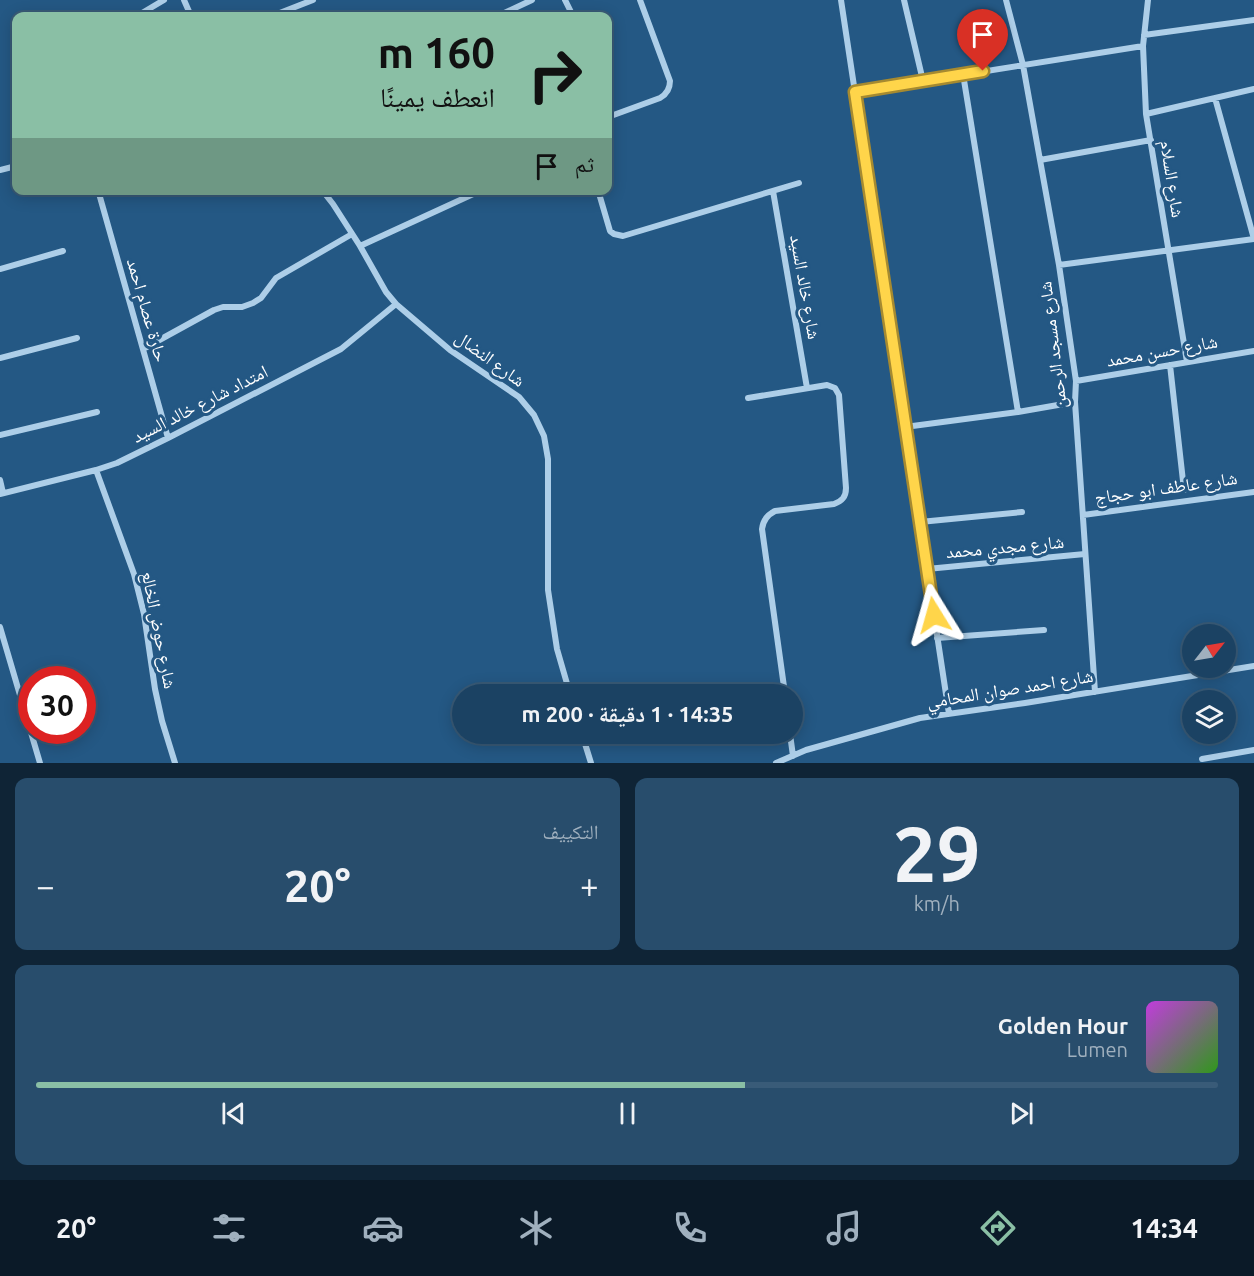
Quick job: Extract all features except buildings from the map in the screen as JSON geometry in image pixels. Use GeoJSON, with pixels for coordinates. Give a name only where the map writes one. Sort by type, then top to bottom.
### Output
{"type":"FeatureCollection","features":[{"type":"Feature","properties":{"kind":"street"},"geometry":{"type":"LineString","coordinates":[[144,12],[164,0]]}},
{"type":"Feature","properties":{"kind":"street"},"geometry":{"type":"LineString","coordinates":[[282,12],[314,0]]}},
{"type":"Feature","properties":{"kind":"street"},"geometry":{"type":"LineString","coordinates":[[506,12],[532,0]]}},
{"type":"Feature","properties":{"kind":"street"},"geometry":{"type":"LineString","coordinates":[[612,116],[665,96],[670,86],[639,0]]}},
{"type":"Feature","properties":{"kind":"street"},"geometry":{"type":"LineString","coordinates":[[841,0],[949,714]]}},
{"type":"Feature","properties":{"kind":"street"},"geometry":{"type":"LineString","coordinates":[[904,0],[923,81]]}},
{"type":"Feature","properties":{"kind":"street","name":"شارع مسجد الرحمن"},"geometry":{"type":"LineString","coordinates":[[1005,0],[1023,65],[1059,265],[1076,381],[1075,402],[1095,692]]}},
{"type":"Feature","properties":{"kind":"street","name":"شارع السلام"},"geometry":{"type":"LineString","coordinates":[[1148,0],[1143,46],[1146,114],[1187,363]]}},
{"type":"Feature","properties":{"kind":"street"},"geometry":{"type":"LineString","coordinates":[[1144,35],[1254,20]]}},
{"type":"Feature","properties":{"kind":"street"},"geometry":{"type":"LineString","coordinates":[[855,92],[1143,46]]}},
{"type":"Feature","properties":{"kind":"street"},"geometry":{"type":"LineString","coordinates":[[963,74],[1018,412]]}},
{"type":"Feature","properties":{"kind":"street"},"geometry":{"type":"LineString","coordinates":[[1146,114],[1254,89]]}},
{"type":"Feature","properties":{"kind":"street"},"geometry":{"type":"LineString","coordinates":[[1059,265],[1254,239],[1215,98]]}},
{"type":"Feature","properties":{"kind":"street"},"geometry":{"type":"LineString","coordinates":[[1040,160],[1150,140]]}},
{"type":"Feature","properties":{"kind":"street"},"geometry":{"type":"LineString","coordinates":[[599,195],[610,231],[623,236],[799,183]]}},
{"type":"Feature","properties":{"kind":"street","name":"شارع خالد السيد"},"geometry":{"type":"LineString","coordinates":[[773,191],[807,388]]}},
{"type":"Feature","properties":{"kind":"street","name":"حارة عصام احمد"},"geometry":{"type":"LineString","coordinates":[[99,195],[168,438]]}},
{"type":"Feature","properties":{"kind":"street","name":"شارع النضال"},"geometry":{"type":"LineString","coordinates":[[326,195],[360,246],[386,292],[396,304],[450,350],[519,397],[534,415],[544,436],[548,459],[548,590],[556,649],[567,684]]}},
{"type":"Feature","properties":{"kind":"street"},"geometry":{"type":"LineString","coordinates":[[360,246],[472,195]]}},
{"type":"Feature","properties":{"kind":"street"},"geometry":{"type":"LineString","coordinates":[[143,349],[214,310],[223,307],[242,307],[253,303],[261,298],[276,278],[352,234]]}},
{"type":"Feature","properties":{"kind":"street"},"geometry":{"type":"LineString","coordinates":[[0,269],[63,251]]}},
{"type":"Feature","properties":{"kind":"street","name":"امتداد شارع خالد السيد"},"geometry":{"type":"LineString","coordinates":[[2,493],[117,463],[341,349],[396,304]]}},
{"type":"Feature","properties":{"kind":"street"},"geometry":{"type":"LineString","coordinates":[[0,358],[77,339]]}},
{"type":"Feature","properties":{"kind":"street","name":"شارع حسن محمد"},"geometry":{"type":"LineString","coordinates":[[1076,381],[1254,351]]}},
{"type":"Feature","properties":{"kind":"street"},"geometry":{"type":"LineString","coordinates":[[1170,365],[1184,490]]}},
{"type":"Feature","properties":{"kind":"street"},"geometry":{"type":"LineString","coordinates":[[748,398],[827,385],[835,388],[839,395],[846,492],[842,500],[834,504],[775,511],[770,513],[763,523],[762,530],[783,684]]}},
{"type":"Feature","properties":{"kind":"street"},"geometry":{"type":"LineString","coordinates":[[905,427],[1075,402]]}},
{"type":"Feature","properties":{"kind":"street"},"geometry":{"type":"LineString","coordinates":[[0,435],[96,412]]}},
{"type":"Feature","properties":{"kind":"street","name":"شارع حوض الخالع"},"geometry":{"type":"LineString","coordinates":[[96,470],[134,574],[144,615],[154,689],[175,763]]}},
{"type":"Feature","properties":{"kind":"street"},"geometry":{"type":"LineString","coordinates":[[0,480],[2,493]]}},
{"type":"Feature","properties":{"kind":"street","name":"شارع عاطف ابو حجاج"},"geometry":{"type":"LineString","coordinates":[[1083,514],[1254,492]]}},
{"type":"Feature","properties":{"kind":"street"},"geometry":{"type":"LineString","coordinates":[[920,522],[1022,512]]}},
{"type":"Feature","properties":{"kind":"street","name":"شارع مجدي محمد"},"geometry":{"type":"LineString","coordinates":[[927,569],[1085,554]]}},
{"type":"Feature","properties":{"kind":"street"},"geometry":{"type":"LineString","coordinates":[[0,627],[40,763]]}},
{"type":"Feature","properties":{"kind":"street"},"geometry":{"type":"LineString","coordinates":[[937,638],[1044,630]]}},
{"type":"Feature","properties":{"kind":"street","name":"شارع احمد صوان المحامي"},"geometry":{"type":"LineString","coordinates":[[776,763],[806,750],[920,718],[1254,666]]}},
{"type":"Feature","properties":{"kind":"street"},"geometry":{"type":"LineString","coordinates":[[585,744],[591,763]]}},
{"type":"Feature","properties":{"kind":"street"},"geometry":{"type":"LineString","coordinates":[[791,744],[793,756]]}},
{"type":"Feature","properties":{"kind":"street"},"geometry":{"type":"LineString","coordinates":[[1202,759],[1254,750]]}},
{"type":"Feature","properties":{"kind":"route"},"geometry":{"type":"LineString","coordinates":[[934,615],[855,92],[983,71]]}}]}
